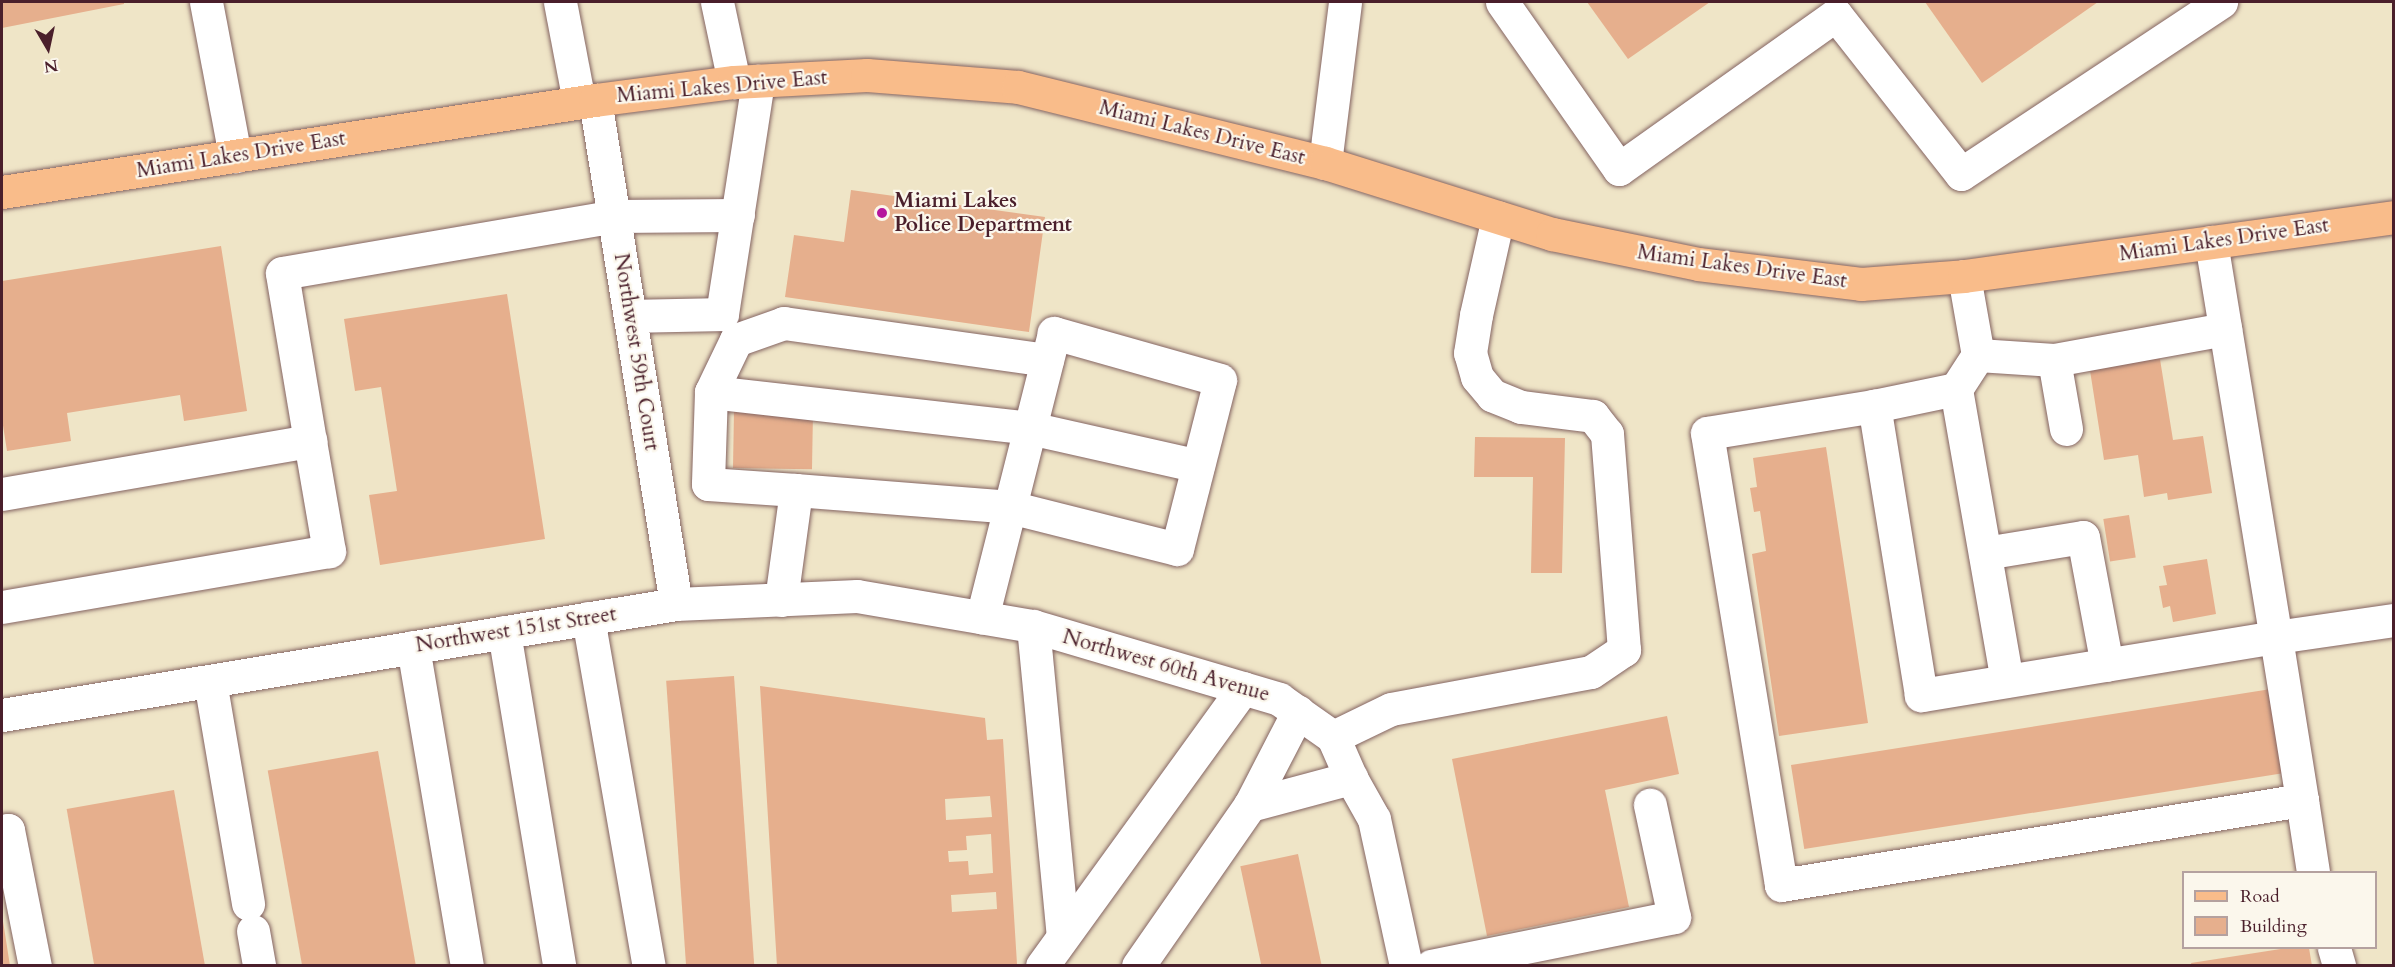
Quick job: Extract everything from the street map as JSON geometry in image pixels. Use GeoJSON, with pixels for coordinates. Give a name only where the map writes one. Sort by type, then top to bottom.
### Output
{"type":"FeatureCollection","features":[{"type":"Feature","properties":{"kind":"main road","name":"Miami Lakes Drive East"},"geometry":{"type":"LineString","coordinates":[[2,192],[587,101],[746,82],[867,75],[1018,87],[1325,164],[1552,234],[1698,264],[1861,284],[1964,276],[2394,217]]}},
{"type":"Feature","properties":{"kind":"street"},"geometry":{"type":"LineString","coordinates":[[206,2],[235,156]]}},
{"type":"Feature","properties":{"kind":"street","name":"Northwest 59th Court"},"geometry":{"type":"LineString","coordinates":[[560,2],[587,101],[614,216],[676,604]]}},
{"type":"Feature","properties":{"kind":"street"},"geometry":{"type":"LineString","coordinates":[[630,316],[722,314],[738,214],[746,82],[717,2]]}},
{"type":"Feature","properties":{"kind":"street"},"geometry":{"type":"LineString","coordinates":[[1325,164],[1345,2]]}},
{"type":"Feature","properties":{"kind":"street"},"geometry":{"type":"LineString","coordinates":[[1502,2],[1618,169],[1836,15],[1961,174],[2221,2]]}},
{"type":"Feature","properties":{"kind":"street"},"geometry":{"type":"LineString","coordinates":[[2,607],[329,550],[282,273],[614,216],[738,214]]}},
{"type":"Feature","properties":{"kind":"street"},"geometry":{"type":"LineString","coordinates":[[1406,966],[1374,819],[1351,778],[1333,737],[1391,709],[1591,672],[1624,650],[1607,434],[1593,416],[1521,407],[1492,395],[1477,378],[1470,353],[1498,217]]}},
{"type":"Feature","properties":{"kind":"street"},"geometry":{"type":"LineString","coordinates":[[2211,242],[2313,871]]}},
{"type":"Feature","properties":{"kind":"street"},"geometry":{"type":"LineString","coordinates":[[1964,276],[1978,355],[1956,389],[2007,681]]}},
{"type":"Feature","properties":{"kind":"street"},"geometry":{"type":"LineString","coordinates":[[982,618],[1010,507],[1030,428],[1047,360],[1054,333],[1220,380],[1177,549],[1010,507],[708,484],[711,392],[736,340],[784,323],[1047,360]]}},
{"type":"Feature","properties":{"kind":"street"},"geometry":{"type":"LineString","coordinates":[[1978,355],[2054,360],[2225,329]]}},
{"type":"Feature","properties":{"kind":"street"},"geometry":{"type":"LineString","coordinates":[[2054,360],[2066,429]]}},
{"type":"Feature","properties":{"kind":"street"},"geometry":{"type":"LineString","coordinates":[[1956,389],[1874,406],[1707,434],[1780,885],[2302,800]]}},
{"type":"Feature","properties":{"kind":"street"},"geometry":{"type":"LineString","coordinates":[[711,392],[1030,428],[1198,466]]}},
{"type":"Feature","properties":{"kind":"street"},"geometry":{"type":"LineString","coordinates":[[1874,406],[1921,695],[2394,620]]}},
{"type":"Feature","properties":{"kind":"street"},"geometry":{"type":"LineString","coordinates":[[2,494],[310,441]]}},
{"type":"Feature","properties":{"kind":"street"},"geometry":{"type":"LineString","coordinates":[[781,600],[796,490]]}},
{"type":"Feature","properties":{"kind":"street"},"geometry":{"type":"LineString","coordinates":[[1985,553],[2084,537],[2107,665]]}},
{"type":"Feature","properties":{"kind":"street","name":"Northwest 151st Street"},"geometry":{"type":"LineString","coordinates":[[2,715],[676,604],[857,596],[1033,627]]}},
{"type":"Feature","properties":{"kind":"street"},"geometry":{"type":"LineString","coordinates":[[588,618],[649,966]]}},
{"type":"Feature","properties":{"kind":"street"},"geometry":{"type":"LineString","coordinates":[[1033,627],[1063,936]]}},
{"type":"Feature","properties":{"kind":"street","name":"Northwest 60th Avenue"},"geometry":{"type":"LineString","coordinates":[[1033,627],[1280,699],[1333,737]]}},
{"type":"Feature","properties":{"kind":"street"},"geometry":{"type":"LineString","coordinates":[[504,632],[560,966]]}},
{"type":"Feature","properties":{"kind":"street"},"geometry":{"type":"LineString","coordinates":[[413,647],[467,966]]}},
{"type":"Feature","properties":{"kind":"street"},"geometry":{"type":"LineString","coordinates":[[210,681],[259,966]]}},
{"type":"Feature","properties":{"kind":"street"},"geometry":{"type":"LineString","coordinates":[[1042,966],[1243,688]]}},
{"type":"Feature","properties":{"kind":"street"},"geometry":{"type":"LineString","coordinates":[[1138,966],[1250,805],[1298,712]]}},
{"type":"Feature","properties":{"kind":"street"},"geometry":{"type":"LineString","coordinates":[[1250,805],[1351,778]]}},
{"type":"Feature","properties":{"kind":"street"},"geometry":{"type":"LineString","coordinates":[[1431,966],[1674,917],[1650,805]]}},
{"type":"Feature","properties":{"kind":"street"},"geometry":{"type":"LineString","coordinates":[[2,831],[8,830],[35,966]]}},
{"type":"Feature","properties":{"kind":"street"},"geometry":{"type":"LineString","coordinates":[[2334,949],[2339,966]]}},
{"type":"Feature","properties":{"kind":"building"},"geometry":{"type":"Polygon","coordinates":[[[2,2],[124,2],[124,4],[2,28],[2,2]]]}},
{"type":"Feature","properties":{"kind":"building"},"geometry":{"type":"Polygon","coordinates":[[[1587,2],[1710,2],[1628,59],[1587,2]]]}},
{"type":"Feature","properties":{"kind":"building"},"geometry":{"type":"Polygon","coordinates":[[[1925,2],[2098,2],[1982,83],[1925,2]]]}},
{"type":"Feature","properties":{"kind":"building"},"geometry":{"type":"Polygon","coordinates":[[[851,190],[1045,217],[1029,332],[785,297],[794,235],[844,242],[851,190]]]}},
{"type":"Feature","properties":{"kind":"building"},"geometry":{"type":"Polygon","coordinates":[[[221,246],[247,411],[184,421],[180,395],[67,413],[71,441],[7,451],[2,419],[2,281],[221,246]]]}},
{"type":"Feature","properties":{"kind":"building"},"geometry":{"type":"Polygon","coordinates":[[[507,294],[545,539],[380,565],[369,495],[397,491],[381,387],[355,391],[344,319],[507,294]]]}},
{"type":"Feature","properties":{"kind":"building"},"geometry":{"type":"Polygon","coordinates":[[[2159,353],[2173,440],[2203,436],[2212,493],[2168,500],[2167,493],[2144,497],[2138,455],[2104,460],[2089,364],[2159,353]]]}},
{"type":"Feature","properties":{"kind":"building"},"geometry":{"type":"Polygon","coordinates":[[[734,411],[813,412],[812,469],[733,468],[734,411]]]}},
{"type":"Feature","properties":{"kind":"building"},"geometry":{"type":"Polygon","coordinates":[[[1475,437],[1565,438],[1562,573],[1531,573],[1533,477],[1474,477],[1475,437]]]}},
{"type":"Feature","properties":{"kind":"building"},"geometry":{"type":"Polygon","coordinates":[[[1826,447],[1868,723],[1779,736],[1752,554],[1766,551],[1760,511],[1754,512],[1750,488],[1757,487],[1753,458],[1826,447]]]}},
{"type":"Feature","properties":{"kind":"building"},"geometry":{"type":"Polygon","coordinates":[[[2129,515],[2136,557],[2110,562],[2103,519],[2129,515]]]}},
{"type":"Feature","properties":{"kind":"building"},"geometry":{"type":"Polygon","coordinates":[[[2207,559],[2216,614],[2173,622],[2170,606],[2163,608],[2159,586],[2167,585],[2163,566],[2207,559]]]}},
{"type":"Feature","properties":{"kind":"building"},"geometry":{"type":"Polygon","coordinates":[[[734,676],[754,966],[686,966],[666,681],[734,676]]]}},
{"type":"Feature","properties":{"kind":"building"},"geometry":{"type":"Polygon","coordinates":[[[760,686],[985,718],[987,740],[1003,739],[1017,964],[777,966],[760,686]],[[990,796],[945,799],[946,820],[992,817],[990,796]],[[991,834],[966,836],[967,850],[948,851],[949,862],[968,861],[969,875],[993,873],[991,834]],[[996,892],[951,895],[952,912],[997,909],[996,892]]]}},
{"type":"Feature","properties":{"kind":"building"},"geometry":{"type":"Polygon","coordinates":[[[2271,689],[2284,773],[1804,849],[1791,765],[2271,689]]]}},
{"type":"Feature","properties":{"kind":"building"},"geometry":{"type":"Polygon","coordinates":[[[1667,716],[1679,774],[1605,790],[1629,907],[1487,936],[1452,759],[1667,716]]]}},
{"type":"Feature","properties":{"kind":"building"},"geometry":{"type":"Polygon","coordinates":[[[378,751],[416,966],[302,966],[268,770],[378,751]]]}},
{"type":"Feature","properties":{"kind":"building"},"geometry":{"type":"Polygon","coordinates":[[[174,790],[205,966],[94,966],[67,809],[174,790]]]}},
{"type":"Feature","properties":{"kind":"building"},"geometry":{"type":"Polygon","coordinates":[[[1298,854],[1322,966],[1261,966],[1240,866],[1298,854]]]}},
{"type":"Feature","properties":{"kind":"building"},"geometry":{"type":"Polygon","coordinates":[[[3,921],[10,966],[2,966],[3,921]]]}},
{"type":"Feature","properties":{"kind":"building"},"geometry":{"type":"Polygon","coordinates":[[[2281,949],[2309,949],[2312,966],[2192,966],[2191,963],[2281,949]]]}},
{"type":"Feature","properties":{"kind":"place","name":"Miami Lakes Police Department"},"geometry":{"type":"Point","coordinates":[882,213]}}]}
